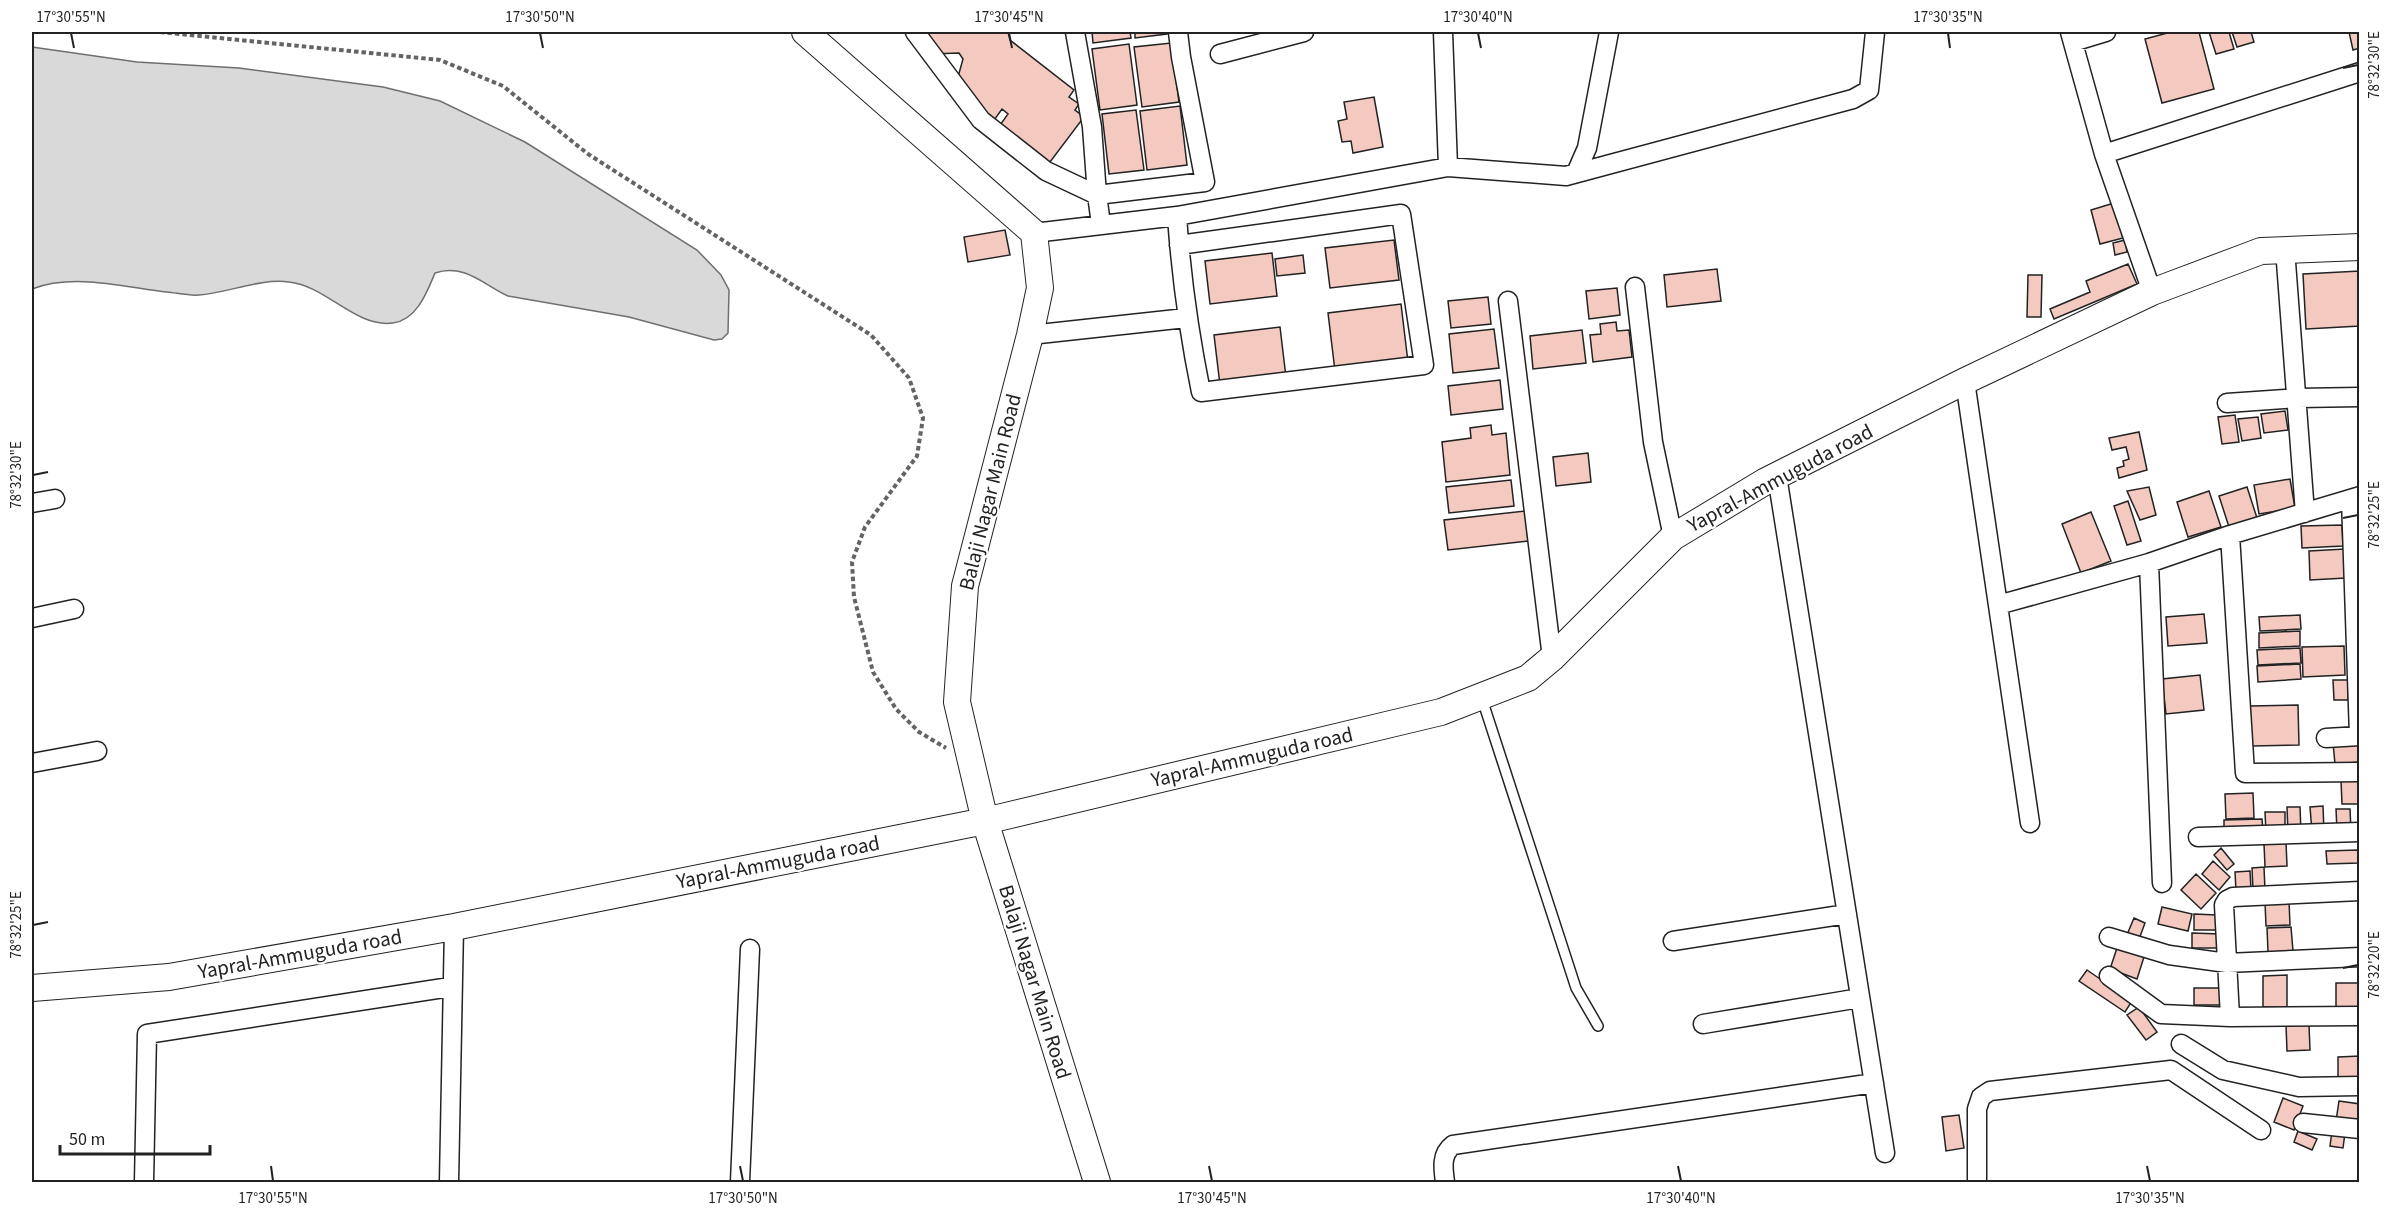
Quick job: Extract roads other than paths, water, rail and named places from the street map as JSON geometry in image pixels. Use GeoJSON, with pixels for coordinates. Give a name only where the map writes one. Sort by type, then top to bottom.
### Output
{"type":"FeatureCollection","features":[{"type":"Feature","properties":{"kind":"main road"},"geometry":{"type":"LineString","coordinates":[[805,32],[1034,233]]}},
{"type":"Feature","properties":{"kind":"main road","name":"Balaji Nagar Main Road"},"geometry":{"type":"LineString","coordinates":[[1034,233],[1040,288],[965,586],[957,702],[985,821],[1097,1182]]}},
{"type":"Feature","properties":{"kind":"main road","name":"Yapral-Ammuguda road"},"geometry":{"type":"LineString","coordinates":[[32,988],[170,977],[454,927],[985,821],[1441,712],[1528,678],[1552,658],[1673,537],[1777,476],[1965,381],[2152,292],[2261,251],[2360,247]]}},
{"type":"Feature","properties":{"kind":"street"},"geometry":{"type":"LineString","coordinates":[[915,32],[981,120],[1046,171],[1097,195],[1205,182],[1178,32]]}},
{"type":"Feature","properties":{"kind":"street"},"geometry":{"type":"LineString","coordinates":[[1076,32],[1092,127],[1101,224]]}},
{"type":"Feature","properties":{"kind":"street"},"geometry":{"type":"LineString","coordinates":[[1220,54],[1304,32]]}},
{"type":"Feature","properties":{"kind":"street"},"geometry":{"type":"LineString","coordinates":[[1443,32],[1448,167]]}},
{"type":"Feature","properties":{"kind":"street"},"geometry":{"type":"LineString","coordinates":[[1576,173],[1587,148],[1610,32]]}},
{"type":"Feature","properties":{"kind":"street"},"geometry":{"type":"LineString","coordinates":[[1034,233],[1177,216],[1448,167],[1566,176],[1853,99],[1869,90],[1875,32]]}},
{"type":"Feature","properties":{"kind":"street"},"geometry":{"type":"LineString","coordinates":[[2106,32],[2071,37],[2104,154],[2152,292]]}},
{"type":"Feature","properties":{"kind":"street"},"geometry":{"type":"LineString","coordinates":[[2104,154],[2360,72]]}},
{"type":"Feature","properties":{"kind":"street"},"geometry":{"type":"LineString","coordinates":[[1177,216],[1179,245],[1186,318],[1201,392],[1424,365],[1401,214],[1179,245]]}},
{"type":"Feature","properties":{"kind":"street"},"geometry":{"type":"LineString","coordinates":[[2285,249],[2305,513]]}},
{"type":"Feature","properties":{"kind":"street"},"geometry":{"type":"LineString","coordinates":[[1635,287],[1653,442],[1673,537]]}},
{"type":"Feature","properties":{"kind":"street"},"geometry":{"type":"LineString","coordinates":[[1508,301],[1552,658]]}},
{"type":"Feature","properties":{"kind":"street"},"geometry":{"type":"LineString","coordinates":[[1030,335],[1186,318]]}},
{"type":"Feature","properties":{"kind":"street"},"geometry":{"type":"LineString","coordinates":[[1965,381],[2030,823]]}},
{"type":"Feature","properties":{"kind":"street"},"geometry":{"type":"LineString","coordinates":[[2227,403],[2360,397]]}},
{"type":"Feature","properties":{"kind":"street"},"geometry":{"type":"LineString","coordinates":[[1777,476],[1885,1153]]}},
{"type":"Feature","properties":{"kind":"street"},"geometry":{"type":"LineString","coordinates":[[1998,604],[2149,564],[2230,535],[2355,497],[2359,736],[2326,738]]}},
{"type":"Feature","properties":{"kind":"street"},"geometry":{"type":"LineString","coordinates":[[32,503],[55,499]]}},
{"type":"Feature","properties":{"kind":"street"},"geometry":{"type":"LineString","coordinates":[[2230,535],[2245,773],[2360,772]]}},
{"type":"Feature","properties":{"kind":"street"},"geometry":{"type":"LineString","coordinates":[[2149,564],[2162,883]]}},
{"type":"Feature","properties":{"kind":"street"},"geometry":{"type":"LineString","coordinates":[[32,618],[74,609]]}},
{"type":"Feature","properties":{"kind":"street"},"geometry":{"type":"LineString","coordinates":[[32,763],[97,751]]}},
{"type":"Feature","properties":{"kind":"street"},"geometry":{"type":"LineString","coordinates":[[2198,837],[2360,832]]}},
{"type":"Feature","properties":{"kind":"street"},"geometry":{"type":"LineString","coordinates":[[2230,1017],[2223,905],[2227,900],[2233,897],[2360,891]]}},
{"type":"Feature","properties":{"kind":"street"},"geometry":{"type":"LineString","coordinates":[[1674,941],[1847,914]]}},
{"type":"Feature","properties":{"kind":"street"},"geometry":{"type":"LineString","coordinates":[[449,1182],[454,927]]}},
{"type":"Feature","properties":{"kind":"street"},"geometry":{"type":"LineString","coordinates":[[2109,937],[2169,954],[2227,963],[2360,957]]}},
{"type":"Feature","properties":{"kind":"street"},"geometry":{"type":"LineString","coordinates":[[740,1182],[750,949]]}},
{"type":"Feature","properties":{"kind":"street"},"geometry":{"type":"LineString","coordinates":[[2109,976],[2160,1014],[2230,1017],[2360,1016]]}},
{"type":"Feature","properties":{"kind":"street"},"geometry":{"type":"LineString","coordinates":[[144,1182],[147,1034],[450,987]]}},
{"type":"Feature","properties":{"kind":"street"},"geometry":{"type":"LineString","coordinates":[[1703,1024],[1860,998]]}},
{"type":"Feature","properties":{"kind":"street"},"geometry":{"type":"LineString","coordinates":[[2181,1044],[2223,1070],[2299,1086],[2360,1086]]}},
{"type":"Feature","properties":{"kind":"street"},"geometry":{"type":"LineString","coordinates":[[1977,1182],[1977,1109],[1981,1097],[1990,1091],[2171,1070],[2261,1130]]}},
{"type":"Feature","properties":{"kind":"street"},"geometry":{"type":"LineString","coordinates":[[1445,1182],[1444,1156],[1453,1144],[1874,1083]]}},
{"type":"Feature","properties":{"kind":"street"},"geometry":{"type":"LineString","coordinates":[[2303,1123],[2360,1129]]}},
{"type":"Feature","properties":{"kind":"lane"},"geometry":{"type":"LineString","coordinates":[[1481,697],[1576,988],[1598,1026]]}}]}
